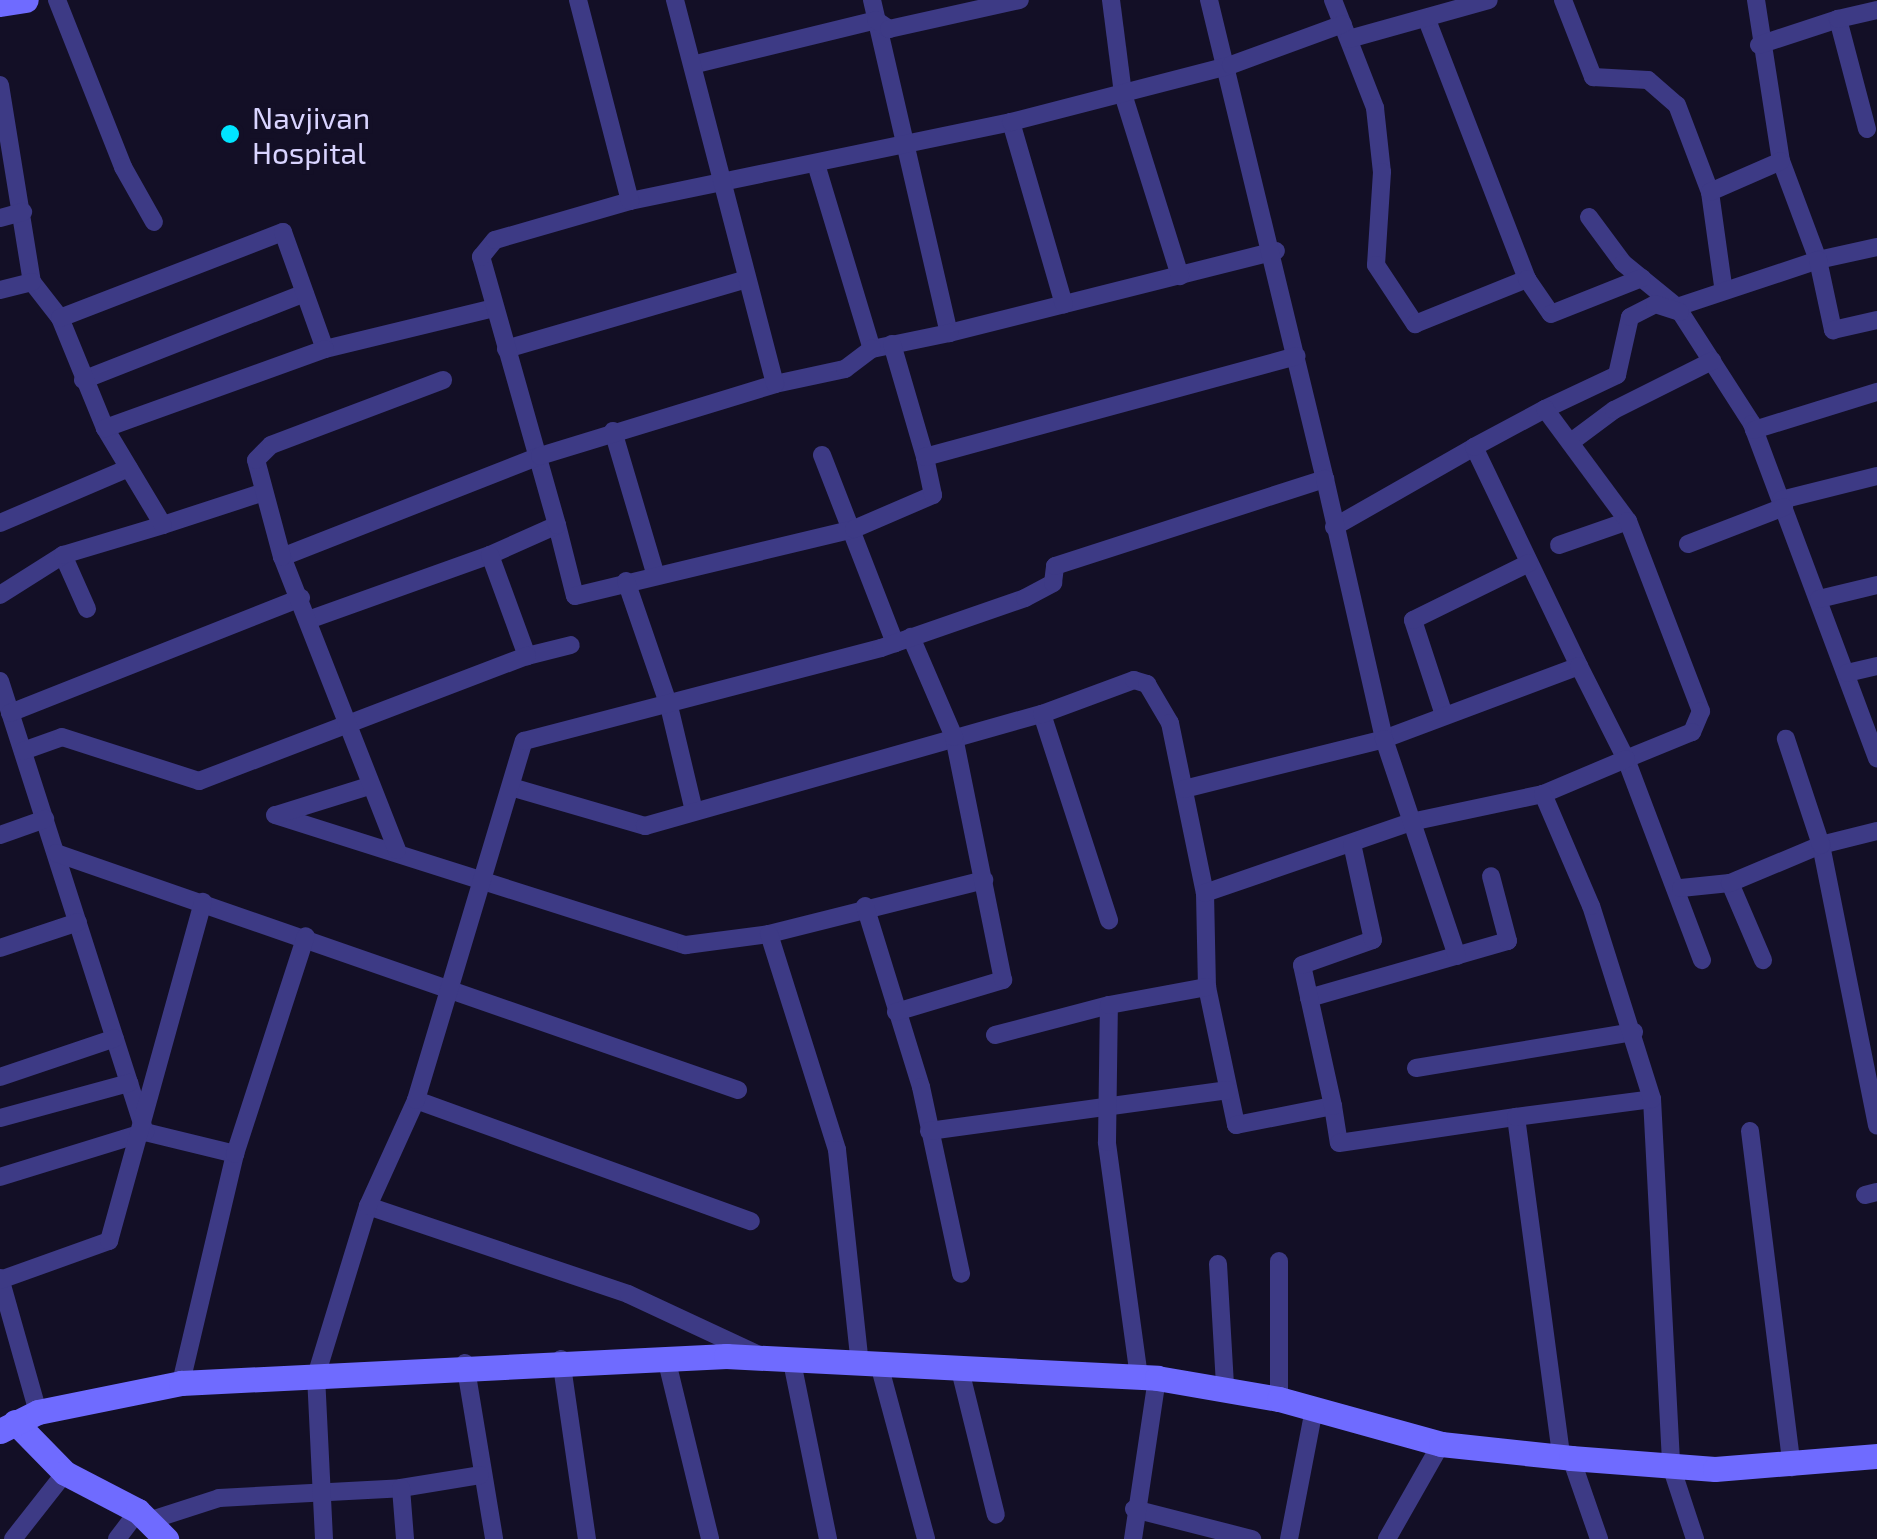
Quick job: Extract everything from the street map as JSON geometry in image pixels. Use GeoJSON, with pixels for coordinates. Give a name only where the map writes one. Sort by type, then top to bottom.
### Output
{"type":"FeatureCollection","features":[{"type":"Feature","properties":{"kind":"street"},"geometry":{"type":"LineString","coordinates":[[0,4],[26,0]]}},
{"type":"Feature","properties":{"kind":"street"},"geometry":{"type":"LineString","coordinates":[[57,0],[123,167],[154,222]]}},
{"type":"Feature","properties":{"kind":"street"},"geometry":{"type":"LineString","coordinates":[[578,0],[630,201]]}},
{"type":"Feature","properties":{"kind":"street"},"geometry":{"type":"LineString","coordinates":[[675,0],[726,179],[743,280],[775,384]]}},
{"type":"Feature","properties":{"kind":"street"},"geometry":{"type":"LineString","coordinates":[[872,0],[950,332]]}},
{"type":"Feature","properties":{"kind":"street"},"geometry":{"type":"LineString","coordinates":[[696,64],[876,20],[889,29],[1020,0]]}},
{"type":"Feature","properties":{"kind":"street"},"geometry":{"type":"LineString","coordinates":[[1111,0],[1123,94],[1180,276]]}},
{"type":"Feature","properties":{"kind":"street"},"geometry":{"type":"LineString","coordinates":[[1209,0],[1231,65],[1276,251],[1384,740],[1456,956]]}},
{"type":"Feature","properties":{"kind":"street"},"geometry":{"type":"LineString","coordinates":[[1333,0],[1375,108],[1382,172],[1374,254],[1404,318],[1415,324],[1527,280]]}},
{"type":"Feature","properties":{"kind":"street"},"geometry":{"type":"LineString","coordinates":[[892,344],[933,495],[854,529],[655,573],[575,596],[540,456],[482,257],[495,240],[630,201],[816,164],[907,139],[1011,122],[1346,32],[1427,20],[1489,0]]}},
{"type":"Feature","properties":{"kind":"street"},"geometry":{"type":"LineString","coordinates":[[1563,0],[1593,77],[1648,80],[1677,105],[1710,192],[1723,286]]}},
{"type":"Feature","properties":{"kind":"street"},"geometry":{"type":"LineString","coordinates":[[1756,0],[1759,45],[1782,161],[1818,260],[1832,330],[1877,320]]}},
{"type":"Feature","properties":{"kind":"street"},"geometry":{"type":"LineString","coordinates":[[1759,45],[1877,10]]}},
{"type":"Feature","properties":{"kind":"street"},"geometry":{"type":"LineString","coordinates":[[1838,19],[1866,130]]}},
{"type":"Feature","properties":{"kind":"street"},"geometry":{"type":"LineString","coordinates":[[1427,20],[1527,280],[1551,314],[1642,278]]}},
{"type":"Feature","properties":{"kind":"street"},"geometry":{"type":"LineString","coordinates":[[0,86],[32,282],[60,318],[105,428],[164,525]]}},
{"type":"Feature","properties":{"kind":"street"},"geometry":{"type":"LineString","coordinates":[[1011,122],[1064,304]]}},
{"type":"Feature","properties":{"kind":"street"},"geometry":{"type":"LineString","coordinates":[[1710,192],[1782,161]]}},
{"type":"Feature","properties":{"kind":"street"},"geometry":{"type":"LineString","coordinates":[[816,164],[872,349]]}},
{"type":"Feature","properties":{"kind":"street"},"geometry":{"type":"LineString","coordinates":[[0,218],[23,212]]}},
{"type":"Feature","properties":{"kind":"street"},"geometry":{"type":"LineString","coordinates":[[1589,217],[1642,278],[1679,310],[1754,430],[1875,747]]}},
{"type":"Feature","properties":{"kind":"street"},"geometry":{"type":"LineString","coordinates":[[60,318],[284,232],[325,349]]}},
{"type":"Feature","properties":{"kind":"street"},"geometry":{"type":"LineString","coordinates":[[1334,527],[1545,408],[1617,375],[1630,318],[1655,304],[1679,310],[1723,286],[1877,248]]}},
{"type":"Feature","properties":{"kind":"street"},"geometry":{"type":"LineString","coordinates":[[282,556],[613,431],[845,368],[872,349],[1276,251]]}},
{"type":"Feature","properties":{"kind":"street"},"geometry":{"type":"LineString","coordinates":[[506,349],[743,280]]}},
{"type":"Feature","properties":{"kind":"street"},"geometry":{"type":"LineString","coordinates":[[0,290],[32,282]]}},
{"type":"Feature","properties":{"kind":"street"},"geometry":{"type":"LineString","coordinates":[[83,380],[305,293]]}},
{"type":"Feature","properties":{"kind":"street"},"geometry":{"type":"LineString","coordinates":[[105,428],[325,349],[494,308]]}},
{"type":"Feature","properties":{"kind":"street"},"geometry":{"type":"LineString","coordinates":[[925,457],[1298,356]]}},
{"type":"Feature","properties":{"kind":"street"},"geometry":{"type":"LineString","coordinates":[[1571,442],[1614,410],[1712,361]]}},
{"type":"Feature","properties":{"kind":"street"},"geometry":{"type":"LineString","coordinates":[[397,850],[369,786],[354,728],[282,556],[256,460],[262,450],[443,380]]}},
{"type":"Feature","properties":{"kind":"street"},"geometry":{"type":"LineString","coordinates":[[1754,430],[1877,392]]}},
{"type":"Feature","properties":{"kind":"street"},"geometry":{"type":"LineString","coordinates":[[1205,893],[1411,822],[1543,794],[1692,732],[1700,712],[1628,521],[1545,408]]}},
{"type":"Feature","properties":{"kind":"street"},"geometry":{"type":"LineString","coordinates":[[613,431],[655,573]]}},
{"type":"Feature","properties":{"kind":"street"},"geometry":{"type":"LineString","coordinates":[[1474,447],[1626,759],[1681,888],[1702,960]]}},
{"type":"Feature","properties":{"kind":"street"},"geometry":{"type":"LineString","coordinates":[[822,454],[903,640],[954,737],[1003,980],[896,1012]]}},
{"type":"Feature","properties":{"kind":"street"},"geometry":{"type":"LineString","coordinates":[[0,523],[129,468]]}},
{"type":"Feature","properties":{"kind":"street"},"geometry":{"type":"LineString","coordinates":[[1688,544],[1782,504],[1877,476]]}},
{"type":"Feature","properties":{"kind":"street"},"geometry":{"type":"LineString","coordinates":[[324,1539],[316,1376],[368,1206],[416,1100],[524,741],[670,706],[903,640],[1025,598],[1053,583],[1054,566],[1325,479]]}},
{"type":"Feature","properties":{"kind":"street"},"geometry":{"type":"LineString","coordinates":[[0,595],[63,554],[264,492]]}},
{"type":"Feature","properties":{"kind":"street"},"geometry":{"type":"LineString","coordinates":[[1559,545],[1628,521]]}},
{"type":"Feature","properties":{"kind":"street"},"geometry":{"type":"LineString","coordinates":[[311,619],[490,555],[557,525]]}},
{"type":"Feature","properties":{"kind":"street"},"geometry":{"type":"LineString","coordinates":[[63,554],[87,608]]}},
{"type":"Feature","properties":{"kind":"street"},"geometry":{"type":"LineString","coordinates":[[490,555],[528,656]]}},
{"type":"Feature","properties":{"kind":"street"},"geometry":{"type":"LineString","coordinates":[[1444,715],[1412,620],[1530,563]]}},
{"type":"Feature","properties":{"kind":"street"},"geometry":{"type":"LineString","coordinates":[[626,581],[670,706],[694,810]]}},
{"type":"Feature","properties":{"kind":"street"},"geometry":{"type":"LineString","coordinates":[[1819,599],[1877,586]]}},
{"type":"Feature","properties":{"kind":"street"},"geometry":{"type":"LineString","coordinates":[[10,713],[301,598]]}},
{"type":"Feature","properties":{"kind":"street"},"geometry":{"type":"LineString","coordinates":[[22,751],[62,737],[199,781],[354,728],[528,656],[571,645]]}},
{"type":"Feature","properties":{"kind":"street"},"geometry":{"type":"LineString","coordinates":[[1184,789],[1384,740],[1580,666]]}},
{"type":"Feature","properties":{"kind":"street"},"geometry":{"type":"LineString","coordinates":[[1847,673],[1877,666]]}},
{"type":"Feature","properties":{"kind":"street"},"geometry":{"type":"LineString","coordinates":[[511,787],[645,826],[1042,714],[1134,680],[1148,684],[1170,723],[1205,893],[1208,987],[1236,1125],[1333,1106]]}},
{"type":"Feature","properties":{"kind":"street"},"geometry":{"type":"LineString","coordinates":[[0,681],[145,1132]]}},
{"type":"Feature","properties":{"kind":"street"},"geometry":{"type":"LineString","coordinates":[[1042,714],[1109,920]]}},
{"type":"Feature","properties":{"kind":"street"},"geometry":{"type":"LineString","coordinates":[[1786,738],[1821,845],[1871,1052],[1877,1124]]}},
{"type":"Feature","properties":{"kind":"street"},"geometry":{"type":"LineString","coordinates":[[369,786],[275,815],[397,850],[686,945],[770,934],[865,906],[984,880]]}},
{"type":"Feature","properties":{"kind":"street"},"geometry":{"type":"LineString","coordinates":[[1543,794],[1634,1032],[1652,1099],[1670,1466],[1694,1539]]}},
{"type":"Feature","properties":{"kind":"street"},"geometry":{"type":"LineString","coordinates":[[0,835],[44,819]]}},
{"type":"Feature","properties":{"kind":"street"},"geometry":{"type":"LineString","coordinates":[[1681,888],[1730,883],[1821,845],[1877,830]]}},
{"type":"Feature","properties":{"kind":"street"},"geometry":{"type":"LineString","coordinates":[[1352,844],[1373,940],[1302,965],[1339,1142],[1652,1099]]}},
{"type":"Feature","properties":{"kind":"street"},"geometry":{"type":"LineString","coordinates":[[56,854],[306,936],[738,1090]]}},
{"type":"Feature","properties":{"kind":"street"},"geometry":{"type":"LineString","coordinates":[[1310,998],[1508,941],[1490,876]]}},
{"type":"Feature","properties":{"kind":"street"},"geometry":{"type":"LineString","coordinates":[[1730,883],[1762,960]]}},
{"type":"Feature","properties":{"kind":"street"},"geometry":{"type":"LineString","coordinates":[[166,1539],[143,1516],[65,1473],[18,1422],[0,1279],[109,1241],[145,1132],[204,902]]}},
{"type":"Feature","properties":{"kind":"street"},"geometry":{"type":"LineString","coordinates":[[865,906],[929,1132],[960,1274]]}},
{"type":"Feature","properties":{"kind":"street"},"geometry":{"type":"LineString","coordinates":[[0,948],[78,922]]}},
{"type":"Feature","properties":{"kind":"street"},"geometry":{"type":"LineString","coordinates":[[770,934],[837,1150],[870,1367],[926,1539]]}},
{"type":"Feature","properties":{"kind":"street"},"geometry":{"type":"LineString","coordinates":[[181,1382],[235,1154],[306,936]]}},
{"type":"Feature","properties":{"kind":"street"},"geometry":{"type":"LineString","coordinates":[[996,1035],[1109,1005],[1208,987]]}},
{"type":"Feature","properties":{"kind":"street"},"geometry":{"type":"LineString","coordinates":[[1109,1005],[1107,1104],[1148,1378],[1133,1539]]}},
{"type":"Feature","properties":{"kind":"street"},"geometry":{"type":"LineString","coordinates":[[1416,1068],[1634,1032]]}},
{"type":"Feature","properties":{"kind":"street"},"geometry":{"type":"LineString","coordinates":[[0,1076],[115,1038]]}},
{"type":"Feature","properties":{"kind":"street"},"geometry":{"type":"LineString","coordinates":[[0,1118],[130,1083]]}},
{"type":"Feature","properties":{"kind":"street"},"geometry":{"type":"LineString","coordinates":[[929,1132],[1228,1090]]}},
{"type":"Feature","properties":{"kind":"street"},"geometry":{"type":"LineString","coordinates":[[416,1100],[752,1221]]}},
{"type":"Feature","properties":{"kind":"street"},"geometry":{"type":"LineString","coordinates":[[1516,1117],[1566,1457],[1600,1539]]}},
{"type":"Feature","properties":{"kind":"street"},"geometry":{"type":"LineString","coordinates":[[1750,1130],[1792,1467]]}},
{"type":"Feature","properties":{"kind":"street"},"geometry":{"type":"LineString","coordinates":[[0,1177],[145,1132],[235,1154]]}},
{"type":"Feature","properties":{"kind":"street"},"geometry":{"type":"LineString","coordinates":[[368,1206],[628,1294],[780,1361]]}},
{"type":"Feature","properties":{"kind":"street"},"geometry":{"type":"LineString","coordinates":[[1279,1261],[1279,1399]]}},
{"type":"Feature","properties":{"kind":"street"},"geometry":{"type":"LineString","coordinates":[[1218,1264],[1224,1387]]}},
{"type":"Feature","properties":{"kind":"street"},"geometry":{"type":"LineString","coordinates":[[18,1422],[181,1382],[316,1376],[465,1363],[666,1358],[1148,1378],[1224,1387],[1279,1399],[1441,1444],[1670,1466],[1792,1467],[1877,1456]]}},
{"type":"Feature","properties":{"kind":"street"},"geometry":{"type":"LineString","coordinates":[[666,1358],[710,1539]]}},
{"type":"Feature","properties":{"kind":"street"},"geometry":{"type":"LineString","coordinates":[[561,1359],[587,1539]]}},
{"type":"Feature","properties":{"kind":"street"},"geometry":{"type":"LineString","coordinates":[[780,1361],[828,1539]]}},
{"type":"Feature","properties":{"kind":"street"},"geometry":{"type":"LineString","coordinates":[[465,1363],[480,1475],[494,1539]]}},
{"type":"Feature","properties":{"kind":"street"},"geometry":{"type":"LineString","coordinates":[[960,1370],[996,1514]]}},
{"type":"Feature","properties":{"kind":"street"},"geometry":{"type":"LineString","coordinates":[[1289,1539],[1314,1409]]}},
{"type":"Feature","properties":{"kind":"street"},"geometry":{"type":"LineString","coordinates":[[1387,1539],[1441,1444]]}},
{"type":"Feature","properties":{"kind":"street"},"geometry":{"type":"LineString","coordinates":[[14,1539],[65,1473]]}},
{"type":"Feature","properties":{"kind":"street"},"geometry":{"type":"LineString","coordinates":[[117,1539],[143,1516],[219,1498],[401,1488],[480,1475]]}},
{"type":"Feature","properties":{"kind":"street"},"geometry":{"type":"LineString","coordinates":[[401,1488],[405,1539]]}},
{"type":"Feature","properties":{"kind":"street"},"geometry":{"type":"LineString","coordinates":[[1134,1509],[1252,1539]]}},
{"type":"Feature","properties":{"kind":"place","name":"Navjivan Hospital"},"geometry":{"type":"Point","coordinates":[230,134]}}]}
